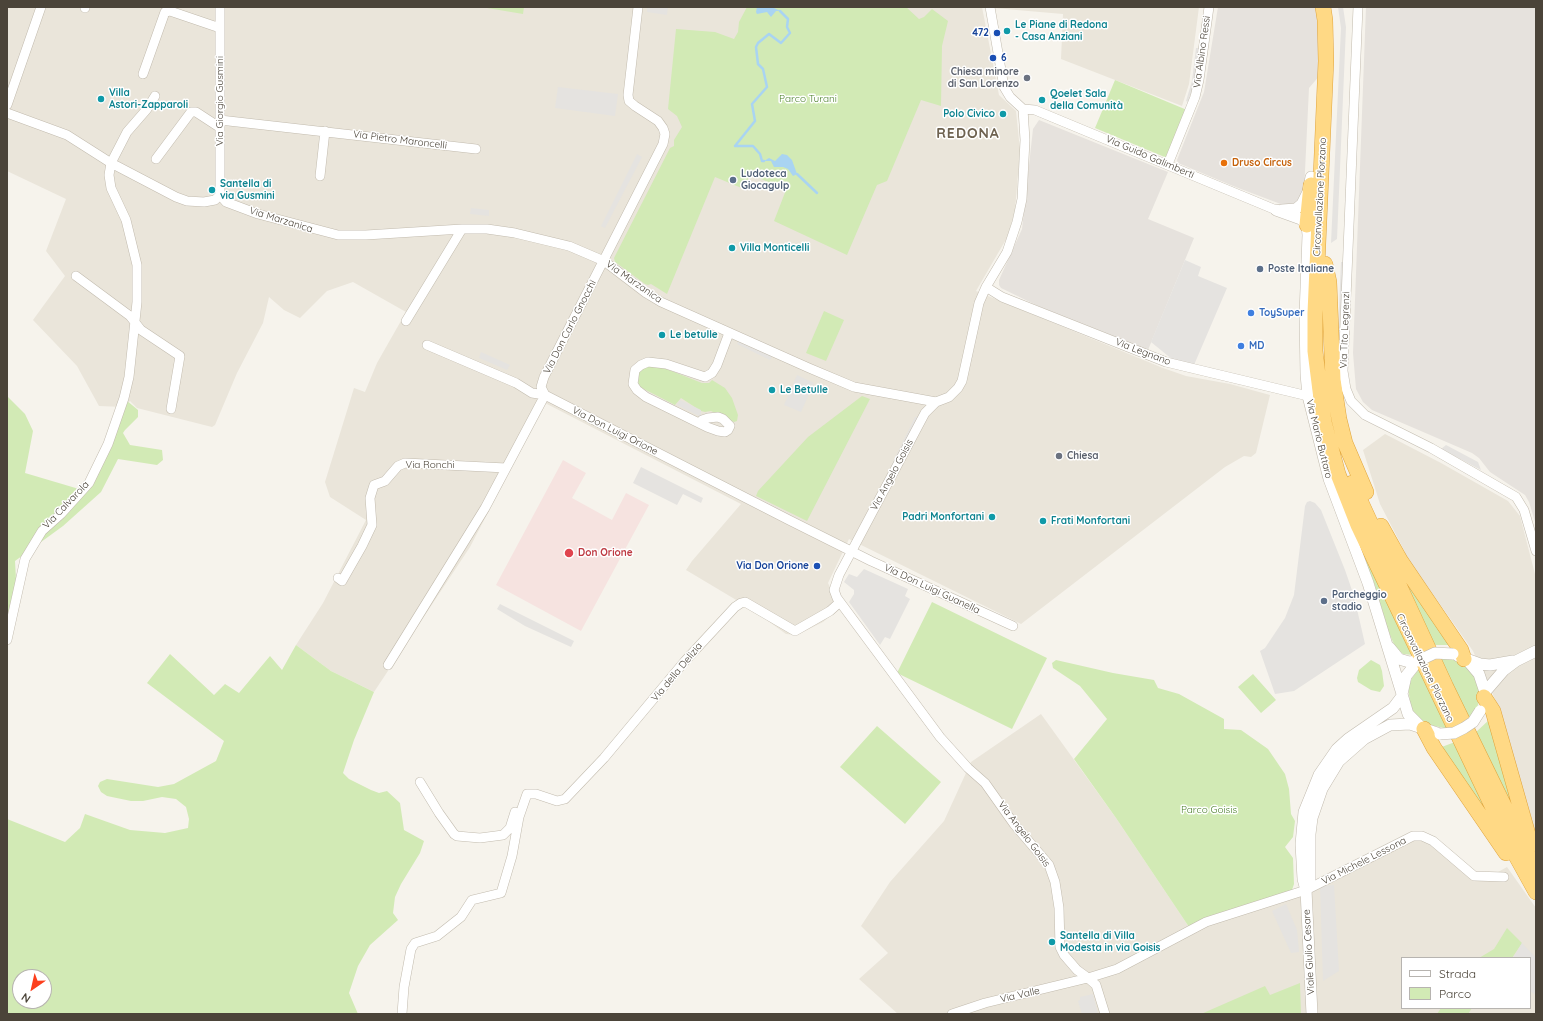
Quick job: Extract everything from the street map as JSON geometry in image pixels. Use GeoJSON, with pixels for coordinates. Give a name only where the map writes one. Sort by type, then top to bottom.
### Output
{"type":"FeatureCollection","features":[{"type":"Feature","properties":{"kind":"highway","name":"Circonvallazione Plorzano"},"geometry":{"type":"LineString","coordinates":[[1323,7],[1326,34],[1325,81],[1314,351],[1324,422],[1338,474],[1364,539],[1515,854],[1536,894]]}},
{"type":"Feature","properties":{"kind":"highway","name":"Circonvallazione Plorzano"},"geometry":{"type":"LineString","coordinates":[[1330,7],[1334,67],[1322,309],[1326,382],[1333,426],[1346,470],[1368,521],[1446,687],[1536,871]]}},
{"type":"Feature","properties":{"kind":"highway"},"geometry":{"type":"LineString","coordinates":[[1307,225],[1311,197],[1316,107],[1325,81]]}},
{"type":"Feature","properties":{"kind":"highway"},"geometry":{"type":"LineString","coordinates":[[1325,264],[1329,282],[1333,380],[1345,443],[1388,540],[1456,643],[1462,658]]}},
{"type":"Feature","properties":{"kind":"highway"},"geometry":{"type":"LineString","coordinates":[[1483,700],[1492,712],[1536,859]]}},
{"type":"Feature","properties":{"kind":"highway"},"geometry":{"type":"LineString","coordinates":[[1423,728],[1434,748],[1536,894]]}},
{"type":"Feature","properties":{"kind":"street"},"geometry":{"type":"LineString","coordinates":[[7,105],[41,7]]}},
{"type":"Feature","properties":{"kind":"street","name":"Via Giorgio Gusmini"},"geometry":{"type":"LineString","coordinates":[[220,7],[220,195]]}},
{"type":"Feature","properties":{"kind":"street","name":"Via Don Carlo Gnocchi"},"geometry":{"type":"LineString","coordinates":[[545,395],[541,387],[544,377],[663,144],[665,134],[658,121],[635,106],[630,101],[628,94],[638,7]]}},
{"type":"Feature","properties":{"kind":"street"},"geometry":{"type":"LineString","coordinates":[[936,402],[949,397],[958,388],[962,381],[979,303],[986,287],[1007,252],[1020,207],[1025,140],[1023,109],[1010,97],[1004,87],[990,7]]}},
{"type":"Feature","properties":{"kind":"street","name":"Via Albino Ressi"},"geometry":{"type":"LineString","coordinates":[[1168,164],[1195,97],[1199,80],[1208,7]]}},
{"type":"Feature","properties":{"kind":"street","name":"Via Tito Legrenzi"},"geometry":{"type":"LineString","coordinates":[[1358,7],[1343,371],[1346,389],[1351,401],[1366,414],[1431,448],[1516,497],[1524,510],[1536,552]]}},
{"type":"Feature","properties":{"kind":"street"},"geometry":{"type":"LineString","coordinates":[[143,74],[165,12],[170,11],[220,28]]}},
{"type":"Feature","properties":{"kind":"street"},"geometry":{"type":"LineString","coordinates":[[111,164],[127,132],[147,109],[155,96]]}},
{"type":"Feature","properties":{"kind":"street","name":"Via Guido Galimberti"},"geometry":{"type":"LineString","coordinates":[[1023,109],[1035,110],[1276,210]]}},
{"type":"Feature","properties":{"kind":"street"},"geometry":{"type":"LineString","coordinates":[[156,159],[191,112],[196,112],[219,124]]}},
{"type":"Feature","properties":{"kind":"street"},"geometry":{"type":"LineString","coordinates":[[7,113],[67,135],[111,164],[187,201],[204,202],[215,200],[220,195]]}},
{"type":"Feature","properties":{"kind":"street","name":"Via Pietro Maroncelli"},"geometry":{"type":"LineString","coordinates":[[219,124],[325,131],[476,149]]}},
{"type":"Feature","properties":{"kind":"street"},"geometry":{"type":"LineString","coordinates":[[320,176],[325,131]]}},
{"type":"Feature","properties":{"kind":"street","name":"Via Calvarola"},"geometry":{"type":"LineString","coordinates":[[7,640],[26,559],[42,530],[60,514],[89,483],[108,444],[124,398],[129,377],[137,302],[137,265],[126,220],[109,180],[111,164]]}},
{"type":"Feature","properties":{"kind":"street"},"geometry":{"type":"LineString","coordinates":[[1276,210],[1296,209],[1302,204],[1308,192],[1311,177]]}},
{"type":"Feature","properties":{"kind":"street","name":"Via Marzanica"},"geometry":{"type":"LineString","coordinates":[[220,195],[226,202],[258,214],[338,235],[410,234],[462,229],[487,229],[544,239],[569,246],[604,261],[651,296],[729,333],[854,387],[936,402]]}},
{"type":"Feature","properties":{"kind":"street"},"geometry":{"type":"LineString","coordinates":[[1276,210],[1301,219],[1307,225]]}},
{"type":"Feature","properties":{"kind":"street","name":"Via Mario Buttaro"},"geometry":{"type":"LineString","coordinates":[[1307,225],[1305,315],[1308,396],[1329,479],[1368,583],[1402,695]]}},
{"type":"Feature","properties":{"kind":"street"},"geometry":{"type":"LineString","coordinates":[[406,321],[462,229]]}},
{"type":"Feature","properties":{"kind":"street"},"geometry":{"type":"LineString","coordinates":[[76,276],[130,316],[141,330],[180,356],[172,409]]}},
{"type":"Feature","properties":{"kind":"street","name":"Via Legnano"},"geometry":{"type":"LineString","coordinates":[[986,287],[1002,297],[1166,362],[1188,369],[1308,396]]}},
{"type":"Feature","properties":{"kind":"street"},"geometry":{"type":"LineString","coordinates":[[700,423],[646,397],[637,390],[633,384],[635,370],[640,365],[648,362],[666,364],[705,377],[712,373],[717,365],[729,333]]}},
{"type":"Feature","properties":{"kind":"street","name":"Via Don Luigi Orione"},"geometry":{"type":"LineString","coordinates":[[427,345],[516,383],[532,393],[545,395],[800,526],[852,551]]}},
{"type":"Feature","properties":{"kind":"street"},"geometry":{"type":"LineString","coordinates":[[516,383],[527,386],[544,377]]}},
{"type":"Feature","properties":{"kind":"street"},"geometry":{"type":"LineString","coordinates":[[388,666],[485,508],[545,395]]}},
{"type":"Feature","properties":{"kind":"street","name":"Via Angelo Goisis"},"geometry":{"type":"LineString","coordinates":[[936,402],[925,413],[852,551],[834,587],[835,594],[940,737],[968,768],[985,783],[1014,824],[1049,866],[1055,882],[1059,908],[1060,947],[1070,963],[1098,988],[1105,1014]]}},
{"type":"Feature","properties":{"kind":"street","name":"Via Ronchi"},"geometry":{"type":"LineString","coordinates":[[338,578],[342,581],[372,525],[370,498],[374,485],[385,481],[398,466],[405,463],[413,463],[506,468]]}},
{"type":"Feature","properties":{"kind":"street","name":"Via Don Luigi Guanella"},"geometry":{"type":"LineString","coordinates":[[852,551],[1013,626]]}},
{"type":"Feature","properties":{"kind":"street","name":"Via della Delizia"},"geometry":{"type":"LineString","coordinates":[[527,794],[536,794],[557,801],[565,799],[604,758],[685,661],[741,603],[745,602],[795,631],[830,611],[840,602]]}},
{"type":"Feature","properties":{"kind":"street","name":"Via Mario Buttaro"},"geometry":{"type":"LineString","coordinates":[[1386,643],[1395,657],[1402,660],[1418,661]]}},
{"type":"Feature","properties":{"kind":"street","name":"Viale Giulio Cesare"},"geometry":{"type":"LineString","coordinates":[[1306,890],[1310,878],[1310,834],[1312,818],[1322,789],[1335,767],[1364,739],[1390,724],[1410,724],[1440,734],[1454,733],[1464,728],[1472,722],[1499,674],[1516,661],[1536,651]]}},
{"type":"Feature","properties":{"kind":"street","name":"Viale Giulio Cesare"},"geometry":{"type":"LineString","coordinates":[[1312,1014],[1306,890],[1303,879],[1302,828],[1306,806],[1319,775],[1337,750],[1348,740],[1394,708],[1402,695],[1406,676],[1418,661],[1435,653],[1490,665],[1516,661]]}},
{"type":"Feature","properties":{"kind":"street"},"geometry":{"type":"LineString","coordinates":[[1462,658],[1479,674],[1483,700]]}},
{"type":"Feature","properties":{"kind":"street","name":"Viale Giulio Cesare"},"geometry":{"type":"LineString","coordinates":[[1402,695],[1408,714],[1423,728]]}},
{"type":"Feature","properties":{"kind":"street"},"geometry":{"type":"LineString","coordinates":[[420,782],[454,834],[467,837],[497,837],[506,834],[510,828],[519,798],[527,794]]}},
{"type":"Feature","properties":{"kind":"street"},"geometry":{"type":"LineString","coordinates":[[402,1014],[404,987],[410,948],[415,943],[437,936],[461,917],[472,900],[501,893],[512,856],[527,794]]}},
{"type":"Feature","properties":{"kind":"street","name":"Via Michele Lessona"},"geometry":{"type":"LineString","coordinates":[[1306,890],[1413,836],[1422,836],[1433,841],[1474,876],[1504,877]]}},
{"type":"Feature","properties":{"kind":"street"},"geometry":{"type":"LineString","coordinates":[[1088,978],[1116,969],[1206,922],[1306,890]]}},
{"type":"Feature","properties":{"kind":"street","name":"Via Valle"},"geometry":{"type":"LineString","coordinates":[[952,1014],[986,1003],[1088,978]]}},
{"type":"Feature","properties":{"kind":"shaded area"},"geometry":{"type":"Polygon","coordinates":[[[7,7],[982,7],[999,95],[1016,111],[1020,150],[1015,210],[1008,236],[976,291],[1163,368],[1186,376],[1230,384],[1270,395],[1256,453],[1251,457],[1244,456],[1225,467],[1021,624],[849,539],[828,583],[840,608],[823,622],[797,635],[786,634],[753,610],[686,570],[741,504],[545,403],[470,547],[374,692],[331,671],[296,645],[323,603],[366,520],[330,497],[325,482],[354,388],[365,392],[377,363],[406,312],[353,282],[327,291],[300,318],[284,310],[269,297],[263,323],[237,373],[215,425],[212,427],[137,408],[130,401],[124,407],[99,406],[77,366],[33,320],[65,276],[46,251],[66,199],[7,171],[7,7]]]}},
{"type":"Feature","properties":{"kind":"shaded area"},"geometry":{"type":"Polygon","coordinates":[[[647,7],[668,7],[667,15],[647,12],[647,7]]]}},
{"type":"Feature","properties":{"kind":"shaded area"},"geometry":{"type":"Polygon","coordinates":[[[982,7],[1199,7],[1189,84],[1182,106],[1061,59],[1063,14],[982,7]]]}},
{"type":"Feature","properties":{"kind":"shaded area"},"geometry":{"type":"Polygon","coordinates":[[[1218,7],[1317,7],[1321,74],[1309,88],[1304,192],[1295,203],[1286,206],[1178,163],[1177,160],[1204,92],[1218,7]]]}},
{"type":"Feature","properties":{"kind":"shaded area"},"geometry":{"type":"Polygon","coordinates":[[[1338,7],[1343,7],[1346,27],[1337,239],[1331,243],[1341,28],[1338,7]]]}},
{"type":"Feature","properties":{"kind":"shaded area"},"geometry":{"type":"Polygon","coordinates":[[[1366,7],[1536,7],[1536,525],[1529,502],[1525,495],[1490,472],[1479,458],[1472,453],[1372,410],[1363,402],[1356,389],[1353,353],[1366,7]]]}},
{"type":"Feature","properties":{"kind":"shaded area"},"geometry":{"type":"Polygon","coordinates":[[[1196,48],[1199,48],[1194,83],[1188,102],[1186,101],[1192,81],[1196,48]]]}},
{"type":"Feature","properties":{"kind":"shaded area"},"geometry":{"type":"Polygon","coordinates":[[[558,87],[618,94],[615,116],[555,108],[558,87]]]}},
{"type":"Feature","properties":{"kind":"shaded area"},"geometry":{"type":"Polygon","coordinates":[[[1039,120],[1168,172],[1148,219],[1194,238],[1148,350],[1040,307],[1001,288],[999,285],[999,280],[1022,229],[1033,129],[1039,120]]]}},
{"type":"Feature","properties":{"kind":"shaded area"},"geometry":{"type":"Polygon","coordinates":[[[637,154],[642,157],[605,228],[601,226],[637,154]]]}},
{"type":"Feature","properties":{"kind":"shaded area"},"geometry":{"type":"Polygon","coordinates":[[[471,208],[489,210],[489,216],[470,214],[471,208]]]}},
{"type":"Feature","properties":{"kind":"shaded area"},"geometry":{"type":"Polygon","coordinates":[[[1185,260],[1201,267],[1198,276],[1227,288],[1194,365],[1173,360],[1151,342],[1185,260]]]}},
{"type":"Feature","properties":{"kind":"shaded area"},"geometry":{"type":"Polygon","coordinates":[[[1341,262],[1343,262],[1340,331],[1338,331],[1341,262]]]}},
{"type":"Feature","properties":{"kind":"shaded area"},"geometry":{"type":"Polygon","coordinates":[[[739,340],[773,355],[770,360],[737,344],[739,340]]]}},
{"type":"Feature","properties":{"kind":"shaded area"},"geometry":{"type":"Polygon","coordinates":[[[481,352],[510,365],[507,370],[479,358],[481,352]]]}},
{"type":"Feature","properties":{"kind":"shaded area"},"geometry":{"type":"Polygon","coordinates":[[[797,375],[814,383],[801,412],[784,405],[797,375]]]}},
{"type":"Feature","properties":{"kind":"shaded area"},"geometry":{"type":"Polygon","coordinates":[[[680,400],[701,410],[701,417],[677,405],[680,400]]]}},
{"type":"Feature","properties":{"kind":"shaded area"},"geometry":{"type":"Polygon","coordinates":[[[915,417],[918,417],[892,469],[890,468],[915,417]]]}},
{"type":"Feature","properties":{"kind":"shaded area"},"geometry":{"type":"Polygon","coordinates":[[[1385,434],[1441,463],[1508,501],[1520,516],[1536,578],[1536,835],[1499,708],[1473,651],[1403,552],[1405,552],[1380,504],[1363,450],[1385,434]]]}},
{"type":"Feature","properties":{"kind":"shaded area"},"geometry":{"type":"Polygon","coordinates":[[[1446,445],[1478,462],[1481,470],[1441,449],[1446,445]]]}},
{"type":"Feature","properties":{"kind":"shaded area","name":"Don Orione"},"geometry":{"type":"Polygon","coordinates":[[[563,460],[586,473],[572,498],[612,520],[626,493],[649,505],[581,631],[496,585],[563,460]]]}},
{"type":"Feature","properties":{"kind":"shaded area"},"geometry":{"type":"Polygon","coordinates":[[[641,467],[703,498],[701,503],[683,494],[677,505],[633,483],[641,467]]]}},
{"type":"Feature","properties":{"kind":"shaded area","name":"Parcheggio stadio"},"geometry":{"type":"Polygon","coordinates":[[[1310,501],[1315,503],[1321,510],[1345,570],[1354,596],[1365,644],[1294,691],[1275,694],[1260,651],[1265,648],[1285,618],[1294,595],[1305,506],[1307,502],[1310,501]]]}},
{"type":"Feature","properties":{"kind":"shaded area"},"geometry":{"type":"Polygon","coordinates":[[[864,569],[908,589],[905,596],[910,599],[890,639],[885,637],[880,645],[849,602],[854,594],[854,590],[844,582],[849,574],[857,577],[864,569]]]}},
{"type":"Feature","properties":{"kind":"shaded area"},"geometry":{"type":"Polygon","coordinates":[[[500,604],[574,641],[571,647],[525,626],[497,609],[500,604]]]}},
{"type":"Feature","properties":{"kind":"shaded area"},"geometry":{"type":"Polygon","coordinates":[[[1041,714],[1116,818],[1189,927],[1295,890],[1325,877],[1402,837],[1434,837],[1477,872],[1498,872],[1507,867],[1536,908],[1536,1014],[898,1014],[859,979],[888,953],[861,926],[890,882],[944,821],[971,762],[1041,714]]]}},
{"type":"Feature","properties":{"kind":"shaded area"},"geometry":{"type":"Polygon","coordinates":[[[1334,885],[1339,971],[1323,981],[1320,886],[1334,885]]]}},
{"type":"Feature","properties":{"kind":"shaded area"},"geometry":{"type":"Polygon","coordinates":[[[1286,904],[1297,930],[1299,952],[1291,953],[1272,911],[1286,904]]]}},
{"type":"Feature","properties":{"kind":"shaded area"},"geometry":{"type":"Polygon","coordinates":[[[1522,943],[1536,958],[1536,995],[1531,992],[1531,957],[1514,957],[1522,943]]]}},
{"type":"Feature","properties":{"kind":"shaded area"},"geometry":{"type":"Polygon","coordinates":[[[1093,994],[1098,1014],[1082,1014],[1078,1001],[1080,1000],[1080,997],[1093,994]]]}},
{"type":"Feature","properties":{"kind":"green space"},"geometry":{"type":"Polygon","coordinates":[[[481,7],[524,7],[523,14],[481,7]]]}},
{"type":"Feature","properties":{"kind":"green space","name":"Parco Turani"},"geometry":{"type":"Polygon","coordinates":[[[747,7],[906,7],[919,19],[924,17],[932,9],[948,21],[942,46],[941,106],[921,100],[887,181],[877,185],[847,255],[774,221],[786,190],[750,174],[744,189],[715,177],[667,294],[651,284],[645,284],[615,262],[614,258],[670,148],[674,146],[674,140],[682,127],[677,116],[668,109],[676,29],[715,32],[734,39],[738,32],[739,22],[747,7]]]}},
{"type":"Feature","properties":{"kind":"green space"},"geometry":{"type":"Polygon","coordinates":[[[1115,80],[1187,110],[1167,158],[1095,128],[1115,80]]]}},
{"type":"Feature","properties":{"kind":"green space"},"geometry":{"type":"Polygon","coordinates":[[[824,311],[844,320],[826,361],[806,353],[824,311]]]}},
{"type":"Feature","properties":{"kind":"green space"},"geometry":{"type":"Polygon","coordinates":[[[650,366],[664,368],[702,383],[709,383],[712,380],[725,388],[732,398],[738,415],[737,421],[734,422],[711,411],[701,411],[681,398],[675,405],[638,386],[639,371],[650,366]]]}},
{"type":"Feature","properties":{"kind":"green space"},"geometry":{"type":"Polygon","coordinates":[[[7,396],[25,414],[33,431],[25,473],[79,489],[97,476],[126,400],[138,410],[138,417],[123,433],[130,445],[162,450],[163,460],[157,465],[118,459],[101,492],[63,526],[15,561],[16,579],[12,608],[7,614],[7,396]]]}},
{"type":"Feature","properties":{"kind":"green space"},"geometry":{"type":"Polygon","coordinates":[[[862,396],[870,399],[807,521],[756,496],[758,491],[808,437],[862,396]]]}},
{"type":"Feature","properties":{"kind":"green space"},"geometry":{"type":"Polygon","coordinates":[[[1387,546],[1453,645],[1432,645],[1387,546]]]}},
{"type":"Feature","properties":{"kind":"green space"},"geometry":{"type":"Polygon","coordinates":[[[1365,553],[1413,655],[1403,654],[1395,647],[1388,630],[1375,586],[1362,554],[1365,553]]]}},
{"type":"Feature","properties":{"kind":"green space"},"geometry":{"type":"Polygon","coordinates":[[[932,602],[1047,658],[1012,729],[897,673],[932,602]]]}},
{"type":"Feature","properties":{"kind":"green space"},"geometry":{"type":"Polygon","coordinates":[[[296,645],[331,671],[374,692],[354,740],[343,773],[349,779],[371,790],[379,793],[387,791],[400,803],[404,830],[424,841],[420,853],[401,884],[395,897],[393,913],[398,920],[370,945],[358,966],[349,993],[358,1014],[7,1014],[7,819],[65,842],[80,828],[85,814],[130,830],[165,833],[188,828],[189,819],[186,807],[176,799],[162,797],[143,801],[131,801],[107,796],[101,792],[98,786],[100,782],[107,779],[158,787],[174,784],[216,761],[224,741],[147,683],[170,654],[214,695],[225,684],[239,693],[270,656],[282,670],[296,645]]]}},
{"type":"Feature","properties":{"kind":"green space"},"geometry":{"type":"Polygon","coordinates":[[[1438,658],[1448,658],[1460,662],[1470,669],[1475,676],[1479,686],[1479,701],[1477,708],[1468,720],[1438,658]]]}},
{"type":"Feature","properties":{"kind":"green space","name":"Parco Goisis"},"geometry":{"type":"Polygon","coordinates":[[[1056,660],[1113,673],[1154,680],[1158,688],[1179,694],[1224,719],[1224,729],[1241,730],[1268,749],[1285,774],[1289,789],[1291,814],[1295,821],[1293,837],[1285,847],[1293,858],[1294,884],[1292,890],[1189,927],[1116,818],[1074,759],[1107,719],[1080,686],[1053,668],[1052,663],[1056,660]]]}},
{"type":"Feature","properties":{"kind":"green space"},"geometry":{"type":"Polygon","coordinates":[[[1371,660],[1380,665],[1382,671],[1384,686],[1380,692],[1371,690],[1358,682],[1357,678],[1359,670],[1371,660]]]}},
{"type":"Feature","properties":{"kind":"green space"},"geometry":{"type":"Polygon","coordinates":[[[1419,669],[1449,729],[1425,724],[1411,708],[1408,688],[1412,678],[1419,669]]]}},
{"type":"Feature","properties":{"kind":"green space"},"geometry":{"type":"Polygon","coordinates":[[[1253,674],[1276,700],[1261,713],[1238,687],[1253,674]]]}},
{"type":"Feature","properties":{"kind":"green space"},"geometry":{"type":"Polygon","coordinates":[[[1490,719],[1524,832],[1475,733],[1490,719]]]}},
{"type":"Feature","properties":{"kind":"green space"},"geometry":{"type":"Polygon","coordinates":[[[877,726],[941,782],[905,824],[840,767],[877,726]]]}},
{"type":"Feature","properties":{"kind":"green space"},"geometry":{"type":"Polygon","coordinates":[[[1455,742],[1502,839],[1439,748],[1455,742]]]}},
{"type":"Feature","properties":{"kind":"green space"},"geometry":{"type":"Polygon","coordinates":[[[1507,928],[1522,943],[1513,957],[1481,957],[1494,949],[1507,928]]]}},
{"type":"Feature","properties":{"kind":"green space"},"geometry":{"type":"Polygon","coordinates":[[[1300,983],[1301,1014],[1201,1014],[1265,986],[1270,995],[1300,983]]]}},
{"type":"Feature","properties":{"kind":"green space"},"geometry":{"type":"Polygon","coordinates":[[[1440,1009],[1471,1009],[1468,1014],[1437,1014],[1440,1009]]]}},
{"type":"Feature","properties":{"kind":"water"},"geometry":{"type":"Polygon","coordinates":[[[757,7],[772,7],[780,11],[776,11],[771,17],[767,12],[757,14],[757,7]]]}},
{"type":"Feature","properties":{"kind":"water"},"geometry":{"type":"Polygon","coordinates":[[[782,154],[787,155],[792,160],[797,174],[793,176],[788,169],[783,167],[774,167],[771,161],[764,161],[769,158],[775,161],[782,154]]]}},
{"type":"Feature","properties":{"kind":"waterway"},"geometry":{"type":"LineString","coordinates":[[764,161],[762,161],[760,154],[753,146],[735,146],[755,121],[752,104],[767,87],[763,69],[758,64],[756,47],[758,43],[769,34],[781,43],[790,33],[787,27],[788,19],[780,11]]}},
{"type":"Feature","properties":{"kind":"waterway"},"geometry":{"type":"LineString","coordinates":[[797,174],[817,193]]}},
{"type":"Feature","properties":{"kind":"place","name":"Le Piane di Redona - Casa Anziani"},"geometry":{"type":"Point","coordinates":[1007,31]}},
{"type":"Feature","properties":{"kind":"place","name":"472"},"geometry":{"type":"Point","coordinates":[997,33]}},
{"type":"Feature","properties":{"kind":"place","name":"6"},"geometry":{"type":"Point","coordinates":[993,58]}},
{"type":"Feature","properties":{"kind":"place","name":"Chiesa minore di San Lorenzo"},"geometry":{"type":"Point","coordinates":[1027,78]}},
{"type":"Feature","properties":{"kind":"place","name":"Villa Astori-Zapparoli"},"geometry":{"type":"Point","coordinates":[101,99]}},
{"type":"Feature","properties":{"kind":"place","name":"Qoelet Sala della Comunità"},"geometry":{"type":"Point","coordinates":[1042,100]}},
{"type":"Feature","properties":{"kind":"place","name":"Polo Civico"},"geometry":{"type":"Point","coordinates":[1003,114]}},
{"type":"Feature","properties":{"kind":"place","name":"Druso Circus"},"geometry":{"type":"Point","coordinates":[1224,163]}},
{"type":"Feature","properties":{"kind":"place","name":"Ludoteca Giocagulp"},"geometry":{"type":"Point","coordinates":[733,180]}},
{"type":"Feature","properties":{"kind":"place","name":"Santella di via Gusmini"},"geometry":{"type":"Point","coordinates":[212,190]}},
{"type":"Feature","properties":{"kind":"place","name":"Villa Monticelli"},"geometry":{"type":"Point","coordinates":[732,248]}},
{"type":"Feature","properties":{"kind":"place","name":"Poste Italiane"},"geometry":{"type":"Point","coordinates":[1260,269]}},
{"type":"Feature","properties":{"kind":"place","name":"ToySuper"},"geometry":{"type":"Point","coordinates":[1251,313]}},
{"type":"Feature","properties":{"kind":"place","name":"Le betulle"},"geometry":{"type":"Point","coordinates":[662,335]}},
{"type":"Feature","properties":{"kind":"place","name":"MD"},"geometry":{"type":"Point","coordinates":[1241,346]}},
{"type":"Feature","properties":{"kind":"place","name":"Le Betulle"},"geometry":{"type":"Point","coordinates":[772,390]}},
{"type":"Feature","properties":{"kind":"place","name":"Chiesa"},"geometry":{"type":"Point","coordinates":[1059,456]}},
{"type":"Feature","properties":{"kind":"place","name":"Padri Monfortani"},"geometry":{"type":"Point","coordinates":[992,517]}},
{"type":"Feature","properties":{"kind":"place","name":"Frati Monfortani"},"geometry":{"type":"Point","coordinates":[1043,521]}},
{"type":"Feature","properties":{"kind":"place","name":"Don Orione"},"geometry":{"type":"Point","coordinates":[569,553]}},
{"type":"Feature","properties":{"kind":"place","name":"Via Don Orione"},"geometry":{"type":"Point","coordinates":[817,566]}},
{"type":"Feature","properties":{"kind":"place","name":"Parcheggio stadio"},"geometry":{"type":"Point","coordinates":[1324,601]}},
{"type":"Feature","properties":{"kind":"place","name":"Santella di Villa Modesta in via Goisis"},"geometry":{"type":"Point","coordinates":[1052,942]}},
{"type":"Feature","properties":{"kind":"district","name":"REDONA"},"geometry":{"type":"Point","coordinates":[968,134]}}]}
